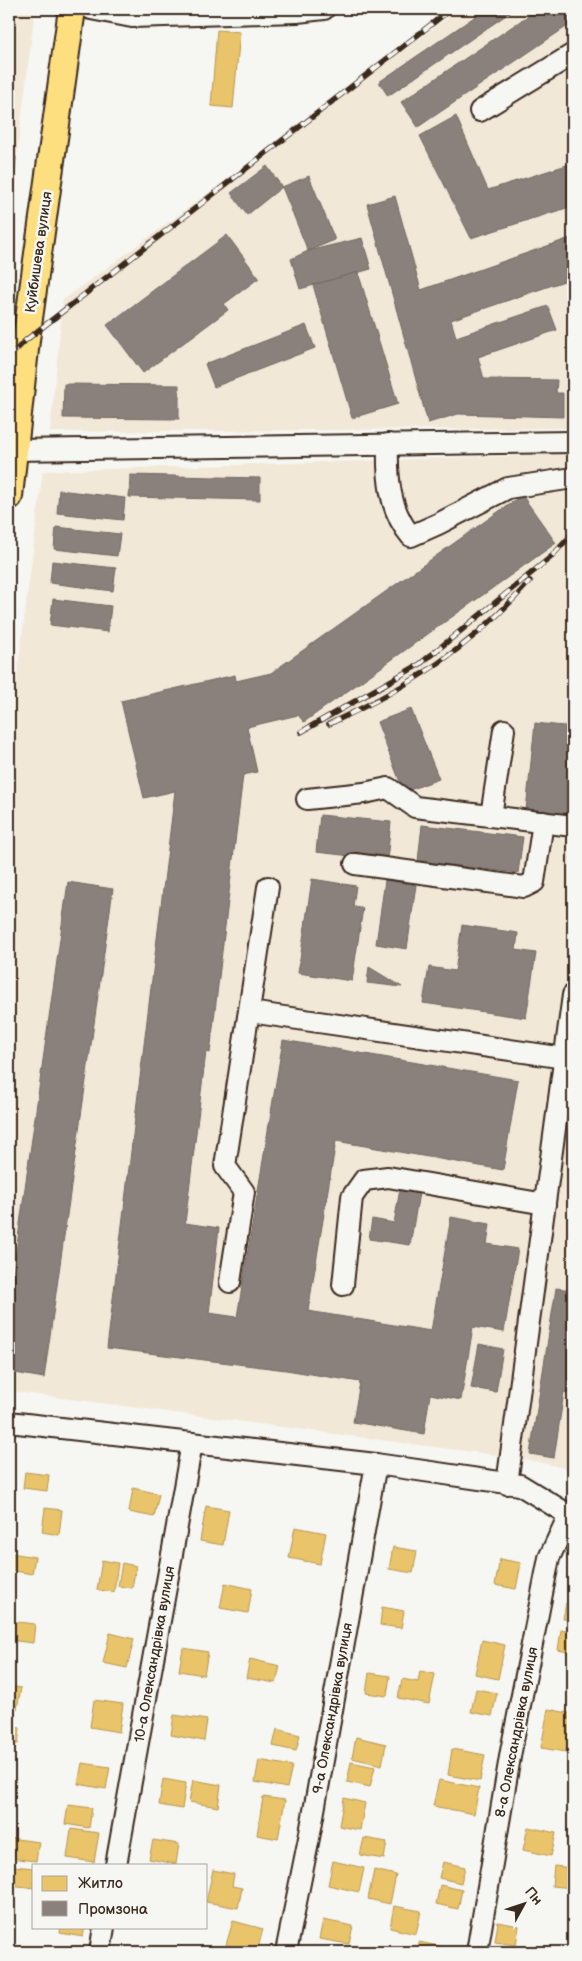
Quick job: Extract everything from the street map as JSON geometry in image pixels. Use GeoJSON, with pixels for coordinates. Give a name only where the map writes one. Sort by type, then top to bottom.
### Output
{"type":"FeatureCollection","features":[{"type":"Feature","properties":{"kind":"main road","name":"Куйбишева вулиця"},"geometry":{"type":"LineString","coordinates":[[9,496],[26,340],[72,9]]}},
{"type":"Feature","properties":{"kind":"street"},"geometry":{"type":"LineString","coordinates":[[92,9],[132,17],[297,12],[324,9]]}},
{"type":"Feature","properties":{"kind":"street"},"geometry":{"type":"LineString","coordinates":[[480,111],[573,54]]}},
{"type":"Feature","properties":{"kind":"street"},"geometry":{"type":"LineString","coordinates":[[14,450],[573,442]]}},
{"type":"Feature","properties":{"kind":"street"},"geometry":{"type":"LineString","coordinates":[[388,444],[387,481],[399,522],[411,536],[508,488],[573,478]]}},
{"type":"Feature","properties":{"kind":"street"},"geometry":{"type":"LineString","coordinates":[[491,816],[504,730]]}},
{"type":"Feature","properties":{"kind":"street"},"geometry":{"type":"LineString","coordinates":[[307,799],[388,788],[415,807],[573,826]]}},
{"type":"Feature","properties":{"kind":"street"},"geometry":{"type":"LineString","coordinates":[[355,864],[524,887],[534,882],[543,822]]}},
{"type":"Feature","properties":{"kind":"street"},"geometry":{"type":"LineString","coordinates":[[230,1282],[244,1192],[225,1166],[268,887]]}},
{"type":"Feature","properties":{"kind":"street"},"geometry":{"type":"LineString","coordinates":[[507,1484],[573,995]]}},
{"type":"Feature","properties":{"kind":"street"},"geometry":{"type":"LineString","coordinates":[[250,1012],[565,1058]]}},
{"type":"Feature","properties":{"kind":"street"},"geometry":{"type":"LineString","coordinates":[[343,1285],[352,1197],[364,1180],[388,1177],[545,1204]]}},
{"type":"Feature","properties":{"kind":"street"},"geometry":{"type":"LineString","coordinates":[[9,1422],[376,1464],[520,1486],[571,1513]]}},
{"type":"Feature","properties":{"kind":"street","name":"10-а Олександрівка вулиця"},"geometry":{"type":"LineString","coordinates":[[116,1864],[192,1444]]}},
{"type":"Feature","properties":{"kind":"street","name":"9-а Олександрівка вулиця"},"geometry":{"type":"LineString","coordinates":[[286,1952],[310,1833],[376,1464]]}},
{"type":"Feature","properties":{"kind":"street","name":"8-а Олександрівка вулиця"},"geometry":{"type":"LineString","coordinates":[[476,1952],[511,1751],[549,1558],[571,1513]]}},
{"type":"Feature","properties":{"kind":"street"},"geometry":{"type":"LineString","coordinates":[[100,1952],[104,1928]]}},
{"type":"Feature","properties":{"kind":"shaded area"},"geometry":{"type":"Polygon","coordinates":[[[9,9],[35,9],[17,155],[9,260],[9,9]]]}},
{"type":"Feature","properties":{"kind":"shaded area"},"geometry":{"type":"Polygon","coordinates":[[[459,9],[573,9],[573,428],[50,432],[63,300],[459,9]]]}},
{"type":"Feature","properties":{"kind":"shaded area"},"geometry":{"type":"Polygon","coordinates":[[[573,454],[573,1470],[525,1459],[9,1391],[9,738],[43,471],[573,454]]]}},
{"type":"Feature","properties":{"kind":"building: Житло"},"geometry":{"type":"Polygon","coordinates":[[[217,30],[240,32],[233,108],[211,106],[217,30]]]}},
{"type":"Feature","properties":{"kind":"building: Житло"},"geometry":{"type":"Polygon","coordinates":[[[25,1472],[49,1475],[47,1491],[23,1488],[25,1472]]]}},
{"type":"Feature","properties":{"kind":"building: Житло"},"geometry":{"type":"Polygon","coordinates":[[[133,1488],[159,1494],[154,1517],[129,1512],[133,1488]]]}},
{"type":"Feature","properties":{"kind":"building: Житло"},"geometry":{"type":"Polygon","coordinates":[[[206,1506],[229,1510],[223,1545],[200,1541],[206,1506]]]}},
{"type":"Feature","properties":{"kind":"building: Житло"},"geometry":{"type":"Polygon","coordinates":[[[45,1508],[62,1510],[59,1535],[42,1532],[45,1508]]]}},
{"type":"Feature","properties":{"kind":"building: Житло"},"geometry":{"type":"Polygon","coordinates":[[[295,1527],[326,1533],[320,1564],[289,1558],[295,1527]]]}},
{"type":"Feature","properties":{"kind":"building: Житло"},"geometry":{"type":"Polygon","coordinates":[[[393,1547],[417,1551],[413,1573],[389,1569],[393,1547]]]}},
{"type":"Feature","properties":{"kind":"building: Житло"},"geometry":{"type":"Polygon","coordinates":[[[11,1553],[35,1557],[32,1574],[9,1570],[11,1553]]]}},
{"type":"Feature","properties":{"kind":"building: Житло"},"geometry":{"type":"Polygon","coordinates":[[[500,1559],[521,1563],[516,1589],[495,1585],[500,1559]]]}},
{"type":"Feature","properties":{"kind":"building: Житло"},"geometry":{"type":"Polygon","coordinates":[[[102,1560],[118,1563],[114,1592],[97,1590],[102,1560]]]}},
{"type":"Feature","properties":{"kind":"building: Житло"},"geometry":{"type":"Polygon","coordinates":[[[122,1563],[136,1566],[132,1588],[118,1586],[122,1563]]]}},
{"type":"Feature","properties":{"kind":"building: Житло"},"geometry":{"type":"Polygon","coordinates":[[[573,1570],[573,1596],[567,1595],[573,1570]]]}},
{"type":"Feature","properties":{"kind":"building: Житло"},"geometry":{"type":"Polygon","coordinates":[[[225,1583],[252,1589],[248,1613],[220,1608],[225,1583]]]}},
{"type":"Feature","properties":{"kind":"building: Житло"},"geometry":{"type":"Polygon","coordinates":[[[566,1603],[573,1605],[573,1620],[563,1619],[566,1603]]]}},
{"type":"Feature","properties":{"kind":"building: Житло"},"geometry":{"type":"Polygon","coordinates":[[[382,1607],[404,1611],[401,1628],[380,1625],[382,1607]]]}},
{"type":"Feature","properties":{"kind":"building: Житло"},"geometry":{"type":"Polygon","coordinates":[[[9,1621],[35,1624],[33,1643],[9,1640],[9,1621]]]}},
{"type":"Feature","properties":{"kind":"building: Житло"},"geometry":{"type":"Polygon","coordinates":[[[561,1630],[573,1632],[573,1653],[558,1650],[561,1630]]]}},
{"type":"Feature","properties":{"kind":"building: Житло"},"geometry":{"type":"Polygon","coordinates":[[[110,1633],[134,1639],[127,1668],[103,1663],[110,1633]]]}},
{"type":"Feature","properties":{"kind":"building: Житло"},"geometry":{"type":"Polygon","coordinates":[[[482,1640],[505,1645],[498,1679],[475,1674],[482,1640]]]}},
{"type":"Feature","properties":{"kind":"building: Житло"},"geometry":{"type":"Polygon","coordinates":[[[183,1648],[208,1652],[204,1675],[179,1671],[183,1648]]]}},
{"type":"Feature","properties":{"kind":"building: Житло"},"geometry":{"type":"Polygon","coordinates":[[[250,1659],[280,1666],[276,1683],[246,1678],[250,1659]]]}},
{"type":"Feature","properties":{"kind":"building: Житло"},"geometry":{"type":"Polygon","coordinates":[[[420,1671],[435,1674],[429,1704],[398,1698],[402,1679],[418,1682],[420,1671]]]}},
{"type":"Feature","properties":{"kind":"building: Житло"},"geometry":{"type":"Polygon","coordinates":[[[369,1673],[390,1676],[387,1696],[366,1693],[369,1673]]]}},
{"type":"Feature","properties":{"kind":"building: Житло"},"geometry":{"type":"Polygon","coordinates":[[[9,1686],[21,1688],[17,1709],[9,1708],[9,1686]]]}},
{"type":"Feature","properties":{"kind":"building: Житло"},"geometry":{"type":"Polygon","coordinates":[[[476,1689],[497,1693],[492,1716],[471,1712],[476,1689]]]}},
{"type":"Feature","properties":{"kind":"building: Житло"},"geometry":{"type":"Polygon","coordinates":[[[94,1700],[123,1704],[119,1732],[90,1727],[94,1700]]]}},
{"type":"Feature","properties":{"kind":"building: Житло"},"geometry":{"type":"Polygon","coordinates":[[[548,1709],[573,1714],[566,1752],[541,1748],[548,1709]]]}},
{"type":"Feature","properties":{"kind":"building: Житло"},"geometry":{"type":"Polygon","coordinates":[[[174,1715],[207,1720],[204,1741],[171,1735],[174,1715]]]}},
{"type":"Feature","properties":{"kind":"building: Житло"},"geometry":{"type":"Polygon","coordinates":[[[9,1726],[20,1728],[18,1744],[9,1743],[9,1726]]]}},
{"type":"Feature","properties":{"kind":"building: Житло"},"geometry":{"type":"Polygon","coordinates":[[[277,1729],[300,1735],[296,1751],[273,1746],[277,1729]]]}},
{"type":"Feature","properties":{"kind":"building: Житло"},"geometry":{"type":"Polygon","coordinates":[[[356,1737],[386,1744],[382,1765],[352,1758],[356,1737]]]}},
{"type":"Feature","properties":{"kind":"building: Житло"},"geometry":{"type":"Polygon","coordinates":[[[452,1749],[485,1755],[480,1781],[448,1775],[452,1749]]]}},
{"type":"Feature","properties":{"kind":"building: Житло"},"geometry":{"type":"Polygon","coordinates":[[[259,1760],[292,1766],[287,1788],[255,1782],[259,1760]]]}},
{"type":"Feature","properties":{"kind":"building: Житло"},"geometry":{"type":"Polygon","coordinates":[[[351,1762],[375,1767],[370,1787],[347,1782],[351,1762]]]}},
{"type":"Feature","properties":{"kind":"building: Житло"},"geometry":{"type":"Polygon","coordinates":[[[82,1763],[110,1767],[106,1789],[78,1784],[82,1763]]]}},
{"type":"Feature","properties":{"kind":"building: Житло"},"geometry":{"type":"Polygon","coordinates":[[[163,1779],[186,1783],[182,1809],[159,1805],[163,1779]]]}},
{"type":"Feature","properties":{"kind":"building: Житло"},"geometry":{"type":"Polygon","coordinates":[[[193,1780],[221,1785],[218,1807],[189,1802],[193,1780]]]}},
{"type":"Feature","properties":{"kind":"building: Житло"},"geometry":{"type":"Polygon","coordinates":[[[439,1780],[479,1788],[474,1814],[433,1806],[439,1780]]]}},
{"type":"Feature","properties":{"kind":"building: Житло"},"geometry":{"type":"Polygon","coordinates":[[[263,1797],[285,1800],[278,1839],[257,1835],[263,1797]]]}},
{"type":"Feature","properties":{"kind":"building: Житло"},"geometry":{"type":"Polygon","coordinates":[[[344,1798],[365,1803],[360,1830],[339,1826],[344,1798]]]}},
{"type":"Feature","properties":{"kind":"building: Житло"},"geometry":{"type":"Polygon","coordinates":[[[68,1805],[92,1808],[89,1828],[65,1824],[68,1805]]]}},
{"type":"Feature","properties":{"kind":"building: Житло"},"geometry":{"type":"Polygon","coordinates":[[[528,1827],[556,1833],[551,1856],[523,1850],[528,1827]]]}},
{"type":"Feature","properties":{"kind":"building: Житло"},"geometry":{"type":"Polygon","coordinates":[[[71,1829],[99,1833],[94,1862],[67,1858],[71,1829]]]}},
{"type":"Feature","properties":{"kind":"building: Житло"},"geometry":{"type":"Polygon","coordinates":[[[9,1838],[39,1842],[36,1861],[9,1858],[9,1838]]]}},
{"type":"Feature","properties":{"kind":"building: Житло"},"geometry":{"type":"Polygon","coordinates":[[[364,1838],[387,1842],[384,1859],[360,1855],[364,1838]]]}},
{"type":"Feature","properties":{"kind":"building: Житло"},"geometry":{"type":"Polygon","coordinates":[[[153,1840],[179,1844],[176,1864],[149,1859],[153,1840]]]}},
{"type":"Feature","properties":{"kind":"building: Житло"},"geometry":{"type":"Polygon","coordinates":[[[333,1861],[364,1868],[359,1892],[328,1885],[333,1861]]]}},
{"type":"Feature","properties":{"kind":"building: Житло"},"geometry":{"type":"Polygon","coordinates":[[[443,1862],[465,1867],[461,1883],[439,1878],[443,1862]]]}},
{"type":"Feature","properties":{"kind":"building: Житло"},"geometry":{"type":"Polygon","coordinates":[[[13,1866],[32,1868],[32,1888],[10,1885],[13,1866]]]}},
{"type":"Feature","properties":{"kind":"building: Житло"},"geometry":{"type":"Polygon","coordinates":[[[554,1866],[573,1868],[573,1888],[552,1886],[554,1866]]]}},
{"type":"Feature","properties":{"kind":"building: Житло"},"geometry":{"type":"Polygon","coordinates":[[[213,1870],[234,1874],[232,1886],[242,1888],[238,1908],[208,1902],[213,1870]]]}},
{"type":"Feature","properties":{"kind":"building: Житло"},"geometry":{"type":"Polygon","coordinates":[[[374,1870],[396,1875],[390,1904],[368,1899],[374,1870]]]}},
{"type":"Feature","properties":{"kind":"building: Житло"},"geometry":{"type":"Polygon","coordinates":[[[440,1885],[462,1890],[458,1909],[436,1904],[440,1885]]]}},
{"type":"Feature","properties":{"kind":"building: Житло"},"geometry":{"type":"Polygon","coordinates":[[[394,1906],[421,1911],[416,1934],[390,1928],[394,1906]]]}},
{"type":"Feature","properties":{"kind":"building: Житло"},"geometry":{"type":"Polygon","coordinates":[[[323,1920],[353,1926],[349,1944],[319,1939],[323,1920]]]}},
{"type":"Feature","properties":{"kind":"building: Житло"},"geometry":{"type":"Polygon","coordinates":[[[233,1921],[263,1929],[257,1952],[226,1945],[233,1921]]]}},
{"type":"Feature","properties":{"kind":"building: Житло"},"geometry":{"type":"Polygon","coordinates":[[[498,1922],[519,1926],[516,1945],[495,1942],[498,1922]]]}},
{"type":"Feature","properties":{"kind":"building: Житло"},"geometry":{"type":"Polygon","coordinates":[[[61,1928],[85,1928],[83,1937],[60,1933],[61,1928]]]}},
{"type":"Feature","properties":{"kind":"building: Житло"},"geometry":{"type":"Polygon","coordinates":[[[419,1942],[448,1948],[447,1952],[417,1952],[419,1942]]]}},
{"type":"Feature","properties":{"kind":"building: Промзона"},"geometry":{"type":"Polygon","coordinates":[[[486,9],[515,9],[388,96],[379,82],[486,9]]]}},
{"type":"Feature","properties":{"kind":"building: Промзона"},"geometry":{"type":"Polygon","coordinates":[[[538,9],[573,9],[573,26],[572,23],[418,127],[401,102],[538,9]]]}},
{"type":"Feature","properties":{"kind":"building: Промзона"},"geometry":{"type":"Polygon","coordinates":[[[573,62],[573,86],[569,63],[573,62]]]}},
{"type":"Feature","properties":{"kind":"building: Промзона"},"geometry":{"type":"Polygon","coordinates":[[[456,116],[488,190],[573,163],[573,206],[471,238],[420,136],[456,116]]]}},
{"type":"Feature","properties":{"kind":"building: Промзона"},"geometry":{"type":"Polygon","coordinates":[[[9,157],[16,157],[9,239],[9,157]]]}},
{"type":"Feature","properties":{"kind":"building: Промзона"},"geometry":{"type":"Polygon","coordinates":[[[267,166],[282,187],[247,215],[231,193],[267,166]]]}},
{"type":"Feature","properties":{"kind":"building: Промзона"},"geometry":{"type":"Polygon","coordinates":[[[309,176],[335,240],[308,251],[282,187],[309,176]]]}},
{"type":"Feature","properties":{"kind":"building: Промзона"},"geometry":{"type":"Polygon","coordinates":[[[395,196],[421,290],[573,237],[573,278],[451,320],[456,337],[548,306],[557,330],[478,357],[484,379],[557,380],[556,393],[563,393],[563,417],[458,414],[428,423],[367,204],[395,196]]]}},
{"type":"Feature","properties":{"kind":"building: Промзона"},"geometry":{"type":"Polygon","coordinates":[[[227,235],[259,278],[224,304],[228,310],[143,373],[107,325],[227,235]]]}},
{"type":"Feature","properties":{"kind":"building: Промзона"},"geometry":{"type":"Polygon","coordinates":[[[362,238],[371,269],[300,289],[291,259],[308,251],[362,238]]]}},
{"type":"Feature","properties":{"kind":"building: Промзона"},"geometry":{"type":"Polygon","coordinates":[[[358,272],[398,404],[352,418],[313,285],[358,272]]]}},
{"type":"Feature","properties":{"kind":"building: Промзона"},"geometry":{"type":"Polygon","coordinates":[[[306,325],[315,348],[214,387],[205,364],[306,325]]]}},
{"type":"Feature","properties":{"kind":"building: Промзона"},"geometry":{"type":"Polygon","coordinates":[[[64,384],[179,385],[179,419],[63,418],[64,384]]]}},
{"type":"Feature","properties":{"kind":"building: Промзона"},"geometry":{"type":"Polygon","coordinates":[[[130,475],[260,478],[260,500],[129,497],[130,475]]]}},
{"type":"Feature","properties":{"kind":"building: Промзона"},"geometry":{"type":"Polygon","coordinates":[[[59,490],[125,498],[123,520],[57,513],[59,490]]]}},
{"type":"Feature","properties":{"kind":"building: Промзона"},"geometry":{"type":"Polygon","coordinates":[[[522,495],[556,543],[304,722],[298,715],[247,727],[257,772],[243,775],[210,1053],[206,1052],[185,1223],[219,1228],[209,1313],[237,1317],[283,1040],[518,1080],[503,1170],[336,1141],[308,1311],[431,1331],[451,1217],[490,1224],[487,1244],[518,1249],[504,1332],[473,1327],[461,1400],[430,1394],[424,1434],[353,1422],[360,1382],[286,1370],[107,1348],[175,791],[144,798],[121,701],[235,675],[236,681],[271,673],[522,495]]]}},
{"type":"Feature","properties":{"kind":"building: Промзона"},"geometry":{"type":"Polygon","coordinates":[[[56,527],[120,534],[117,556],[54,549],[56,527]]]}},
{"type":"Feature","properties":{"kind":"building: Промзона"},"geometry":{"type":"Polygon","coordinates":[[[52,561],[116,568],[113,591],[50,583],[52,561]]]}},
{"type":"Feature","properties":{"kind":"building: Промзона"},"geometry":{"type":"Polygon","coordinates":[[[53,599],[111,606],[108,632],[50,625],[53,599]]]}},
{"type":"Feature","properties":{"kind":"building: Промзона"},"geometry":{"type":"Polygon","coordinates":[[[411,709],[439,779],[404,792],[377,722],[411,709]]]}},
{"type":"Feature","properties":{"kind":"building: Промзона"},"geometry":{"type":"Polygon","coordinates":[[[535,723],[573,727],[573,815],[526,810],[535,723]]]}},
{"type":"Feature","properties":{"kind":"building: Промзона"},"geometry":{"type":"Polygon","coordinates":[[[320,815],[391,822],[387,860],[316,852],[320,815]]]}},
{"type":"Feature","properties":{"kind":"building: Промзона"},"geometry":{"type":"Polygon","coordinates":[[[422,825],[523,837],[518,873],[418,861],[422,825]]]}},
{"type":"Feature","properties":{"kind":"building: Промзона"},"geometry":{"type":"Polygon","coordinates":[[[312,879],[356,886],[353,906],[363,908],[352,981],[298,973],[312,879]]]}},
{"type":"Feature","properties":{"kind":"building: Промзона"},"geometry":{"type":"Polygon","coordinates":[[[385,880],[416,885],[407,949],[376,944],[385,880]]]}},
{"type":"Feature","properties":{"kind":"building: Промзона"},"geometry":{"type":"Polygon","coordinates":[[[68,882],[113,889],[44,1378],[9,1372],[9,1302],[68,882]]]}},
{"type":"Feature","properties":{"kind":"building: Промзона"},"geometry":{"type":"Polygon","coordinates":[[[462,925],[518,933],[516,950],[536,953],[526,1018],[423,1003],[429,967],[455,971],[462,925]]]}},
{"type":"Feature","properties":{"kind":"building: Промзона"},"geometry":{"type":"Polygon","coordinates":[[[369,967],[402,987],[367,983],[369,967]]]}},
{"type":"Feature","properties":{"kind":"building: Промзона"},"geometry":{"type":"Polygon","coordinates":[[[400,1189],[419,1193],[410,1245],[369,1239],[372,1219],[394,1223],[400,1189]]]}},
{"type":"Feature","properties":{"kind":"building: Промзона"},"geometry":{"type":"Polygon","coordinates":[[[556,1288],[573,1290],[573,1394],[564,1392],[554,1458],[530,1454],[556,1288]]]}},
{"type":"Feature","properties":{"kind":"building: Промзона"},"geometry":{"type":"Polygon","coordinates":[[[479,1344],[503,1349],[496,1392],[471,1388],[479,1344]]]}},
{"type":"Feature","properties":{"kind":"railway"},"geometry":{"type":"LineString","coordinates":[[9,357],[26,340],[451,9]]}},
{"type":"Feature","properties":{"kind":"railway"},"geometry":{"type":"LineString","coordinates":[[301,732],[420,664],[551,557],[573,533]]}},
{"type":"Feature","properties":{"kind":"railway"},"geometry":{"type":"LineString","coordinates":[[329,724],[386,695],[437,664],[485,627],[530,581]]}}]}
